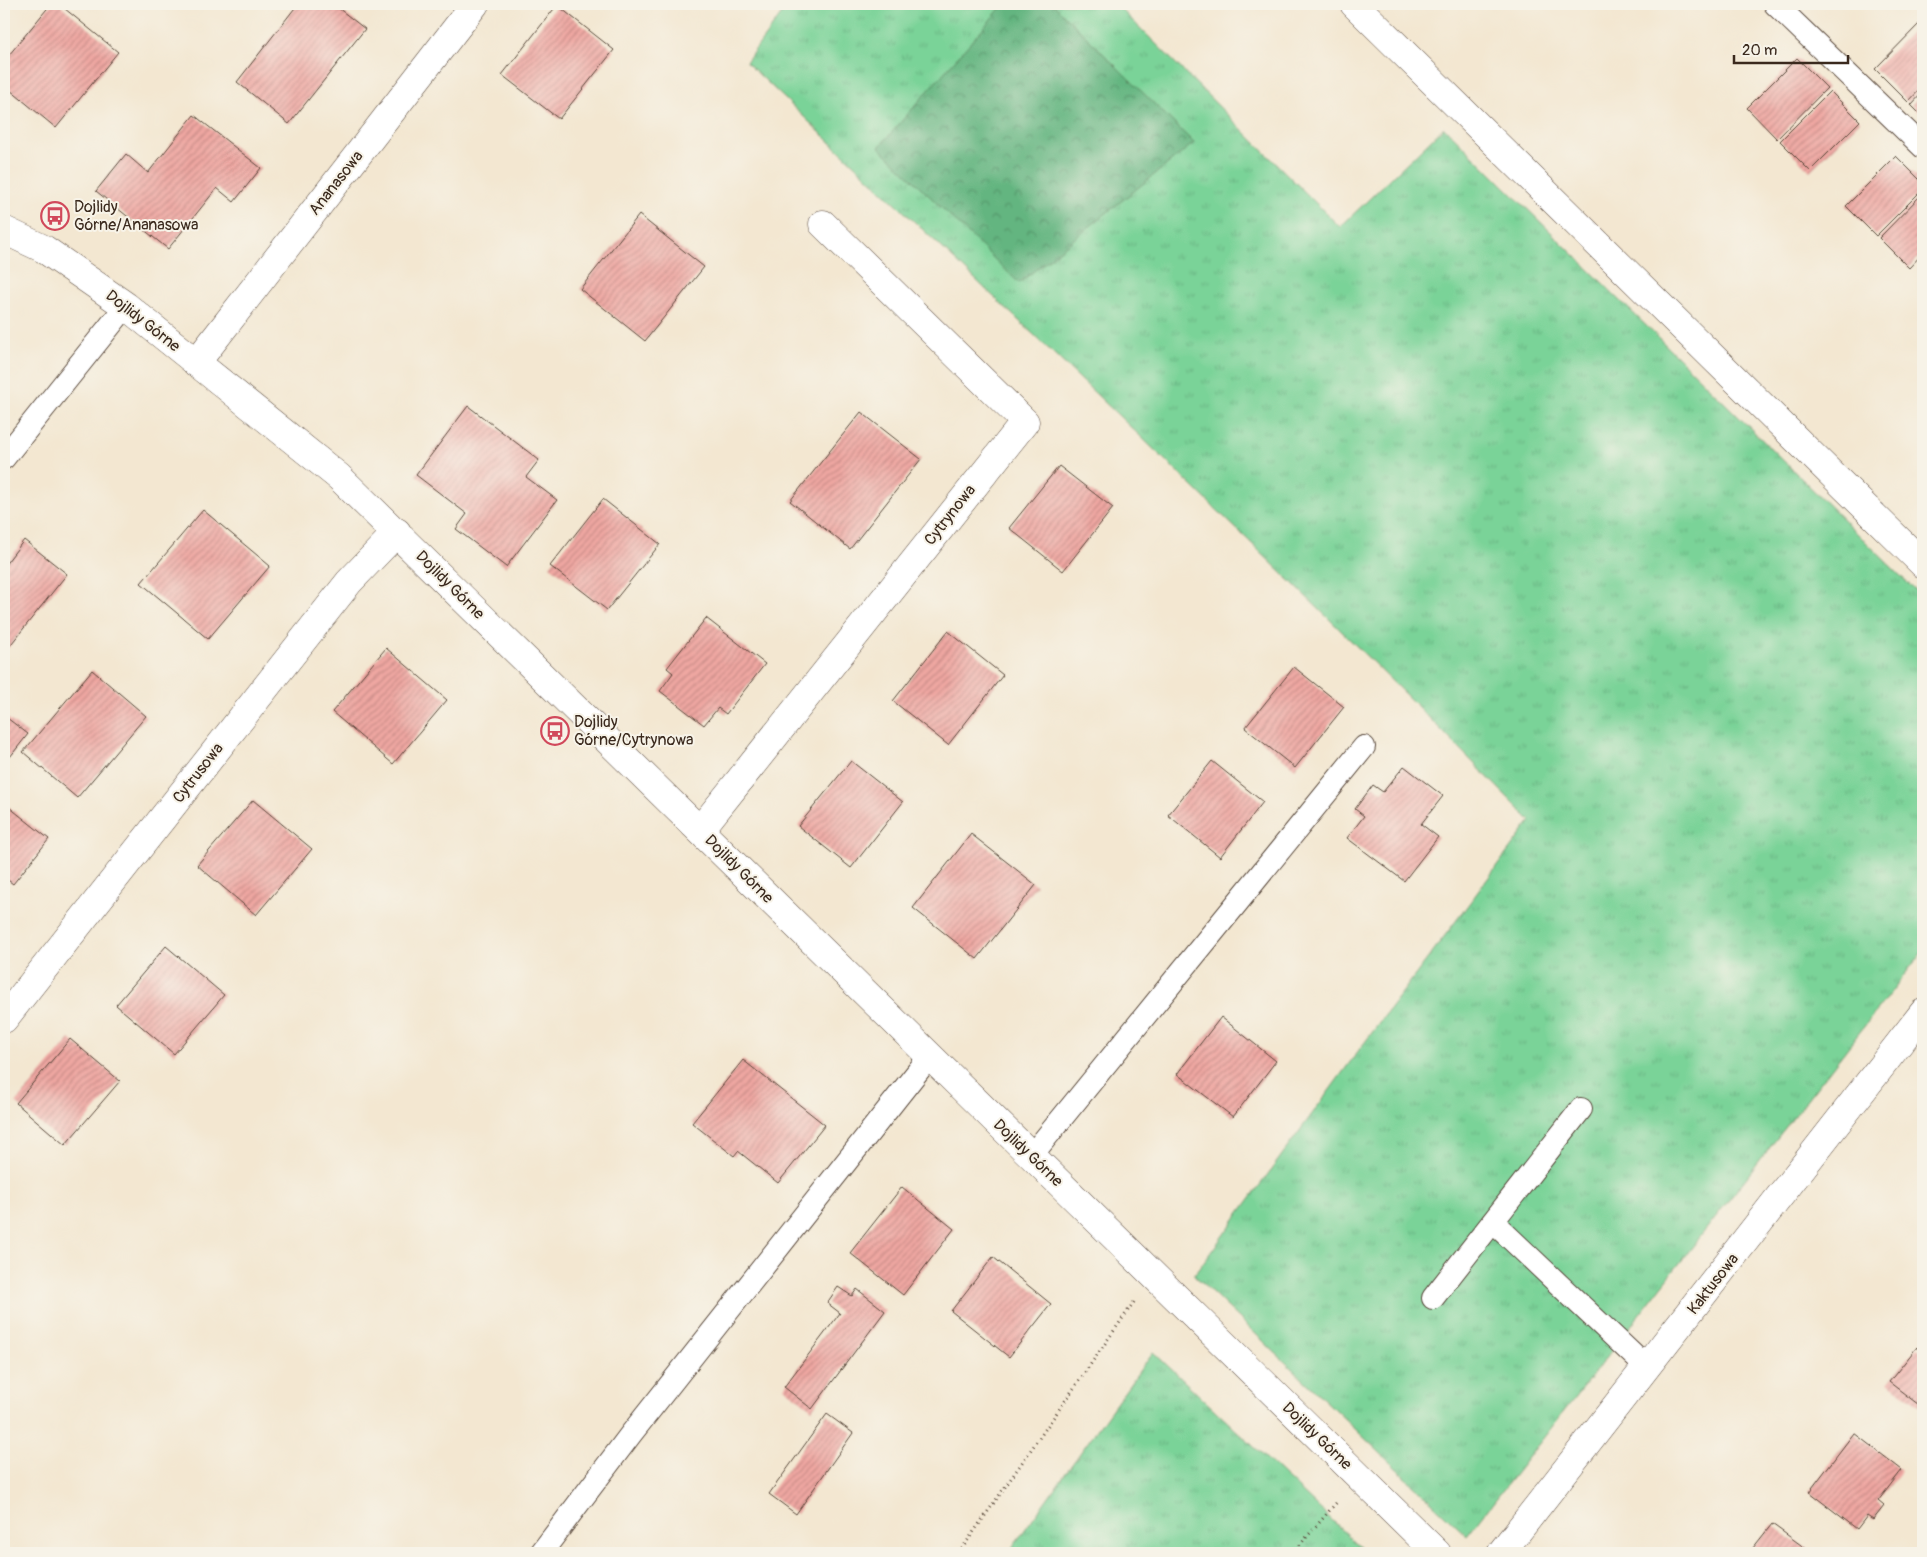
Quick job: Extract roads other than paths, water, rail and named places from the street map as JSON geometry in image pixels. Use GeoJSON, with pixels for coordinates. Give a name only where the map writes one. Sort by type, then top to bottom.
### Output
{"type":"FeatureCollection","features":[{"type":"Feature","properties":{"kind":"street","name":"Ananasowa"},"geometry":{"type":"LineString","coordinates":[[196,362],[475,4]]}},
{"type":"Feature","properties":{"kind":"street"},"geometry":{"type":"LineString","coordinates":[[1354,4],[1923,564]]}},
{"type":"Feature","properties":{"kind":"street","name":"Cytrynowa"},"geometry":{"type":"LineString","coordinates":[[700,830],[1025,422],[823,224]]}},
{"type":"Feature","properties":{"kind":"street","name":"Dojlidy Górne"},"geometry":{"type":"LineString","coordinates":[[4,230],[44,249],[126,306],[339,477],[1437,1553]]}},
{"type":"Feature","properties":{"kind":"street","name":"Cytrusowa"},"geometry":{"type":"LineString","coordinates":[[4,1019],[349,582],[397,532]]}},
{"type":"Feature","properties":{"kind":"street","name":"Kaktusowa"},"geometry":{"type":"LineString","coordinates":[[1501,1553],[1923,1013]]}},
{"type":"Feature","properties":{"kind":"lane"},"geometry":{"type":"LineString","coordinates":[[1776,4],[1923,148]]}},
{"type":"Feature","properties":{"kind":"lane"},"geometry":{"type":"LineString","coordinates":[[4,458],[126,306]]}},
{"type":"Feature","properties":{"kind":"lane"},"geometry":{"type":"LineString","coordinates":[[1031,1156],[1364,747]]}},
{"type":"Feature","properties":{"kind":"lane"},"geometry":{"type":"LineString","coordinates":[[541,1553],[630,1434],[930,1056]]}},
{"type":"Feature","properties":{"kind":"lane"},"geometry":{"type":"LineString","coordinates":[[1433,1298],[1580,1109]]}},
{"type":"Feature","properties":{"kind":"lane"},"geometry":{"type":"LineString","coordinates":[[1493,1222],[1647,1368]]}},
{"type":"Feature","properties":{"kind":"place","name":"Dojlidy Górne/Ananasowa"},"geometry":{"type":"Point","coordinates":[55,216]}},
{"type":"Feature","properties":{"kind":"place","name":"Dojlidy Górne/Cytrynowa"},"geometry":{"type":"Point","coordinates":[555,731]}}]}
